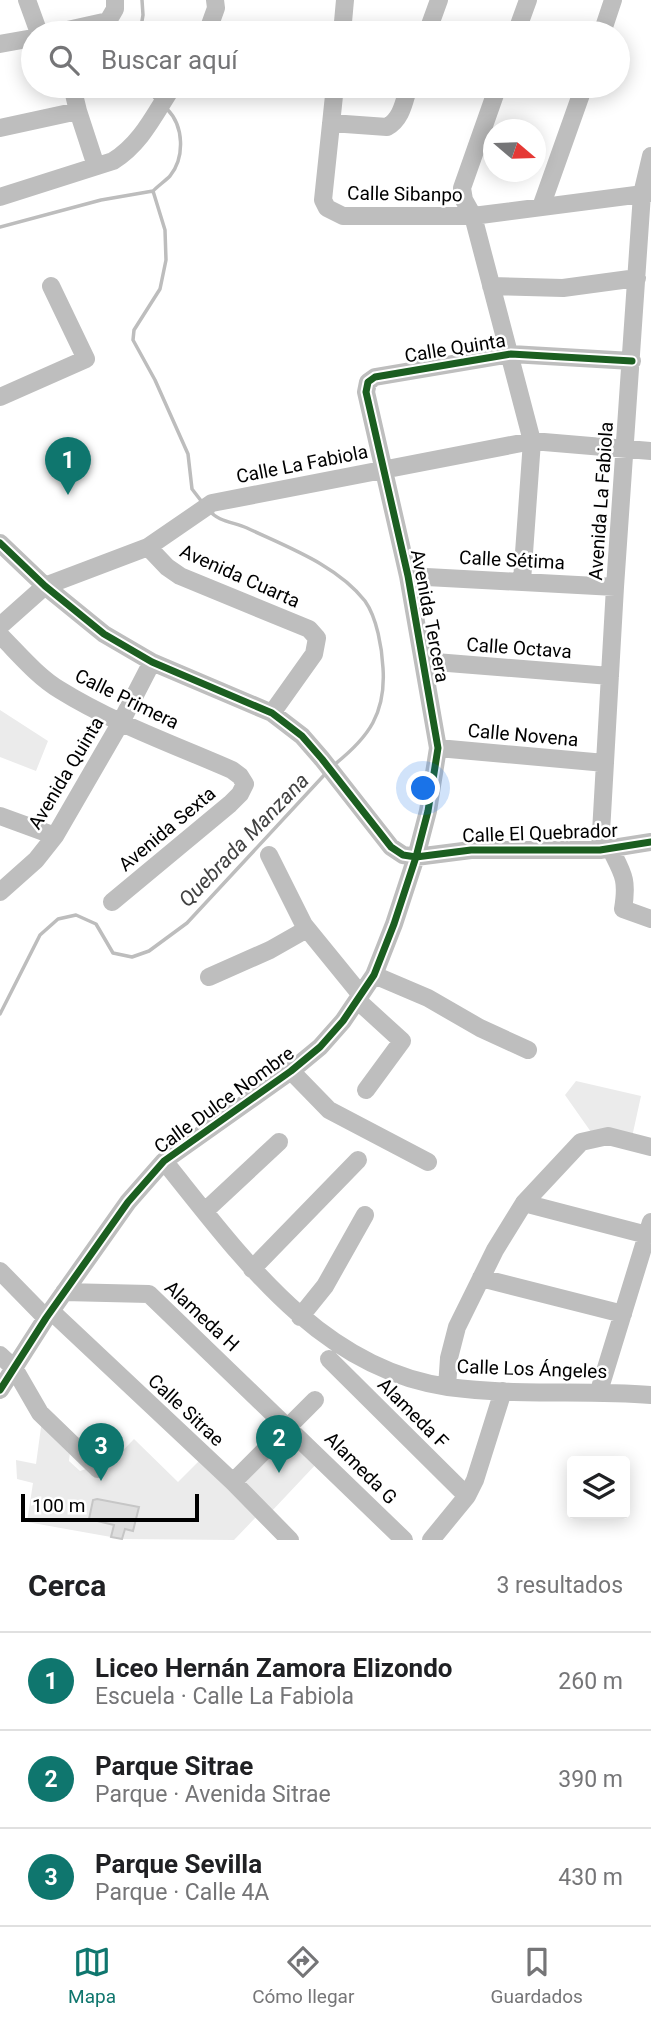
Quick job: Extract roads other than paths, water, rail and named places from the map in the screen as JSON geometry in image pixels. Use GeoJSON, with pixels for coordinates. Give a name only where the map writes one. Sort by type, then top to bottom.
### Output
{"type":"FeatureCollection","features":[{"type":"Feature","properties":{"kind":"street"},"geometry":{"type":"LineString","coordinates":[[27,0],[35,21]]}},
{"type":"Feature","properties":{"kind":"street"},"geometry":{"type":"LineString","coordinates":[[211,21],[216,8],[215,0]]}},
{"type":"Feature","properties":{"kind":"street"},"geometry":{"type":"LineString","coordinates":[[343,21],[345,0]]}},
{"type":"Feature","properties":{"kind":"street"},"geometry":{"type":"LineString","coordinates":[[431,21],[439,0]]}},
{"type":"Feature","properties":{"kind":"street"},"geometry":{"type":"LineString","coordinates":[[520,21],[528,0]]}},
{"type":"Feature","properties":{"kind":"street"},"geometry":{"type":"LineString","coordinates":[[606,21],[614,0]]}},
{"type":"Feature","properties":{"kind":"street"},"geometry":{"type":"LineString","coordinates":[[108,21],[115,4]]}},
{"type":"Feature","properties":{"kind":"street"},"geometry":{"type":"LineString","coordinates":[[0,44],[21,40]]}},
{"type":"Feature","properties":{"kind":"street"},"geometry":{"type":"LineString","coordinates":[[75,98],[96,166]]}},
{"type":"Feature","properties":{"kind":"street"},"geometry":{"type":"LineString","coordinates":[[0,197],[113,161],[127,153],[139,140],[165,98]]}},
{"type":"Feature","properties":{"kind":"street"},"geometry":{"type":"LineString","coordinates":[[334,98],[331,122],[380,127],[394,123],[405,98]]}},
{"type":"Feature","properties":{"kind":"street"},"geometry":{"type":"LineString","coordinates":[[494,98],[462,188],[464,200],[473,216],[532,441],[522,581]]}},
{"type":"Feature","properties":{"kind":"street"},"geometry":{"type":"LineString","coordinates":[[541,207],[580,98]]}},
{"type":"Feature","properties":{"kind":"street"},"geometry":{"type":"LineString","coordinates":[[0,128],[78,111]]}},
{"type":"Feature","properties":{"kind":"street","name":"Calle Sibanpo"},"geometry":{"type":"LineString","coordinates":[[331,122],[323,200],[327,208],[344,216],[473,216],[647,193]]}},
{"type":"Feature","properties":{"kind":"street","name":"Avenida La Fabiola"},"geometry":{"type":"LineString","coordinates":[[605,849],[605,763],[615,587],[637,278],[651,156]]}},
{"type":"Feature","properties":{"kind":"street"},"geometry":{"type":"LineString","coordinates":[[491,286],[563,288],[637,278]]}},
{"type":"Feature","properties":{"kind":"street"},"geometry":{"type":"LineString","coordinates":[[0,397],[86,359],[51,286]]}},
{"type":"Feature","properties":{"kind":"street","name":"Calle Quinta"},"geometry":{"type":"LineString","coordinates":[[368,382],[375,377],[511,354],[632,360]]}},
{"type":"Feature","properties":{"kind":"street","name":"Avenida Tercera"},"geometry":{"type":"LineString","coordinates":[[368,382],[366,392],[408,576],[438,748],[428,810],[416,857]]}},
{"type":"Feature","properties":{"kind":"street","name":"Calle La Fabiola"},"geometry":{"type":"LineString","coordinates":[[45,586],[148,547],[204,507],[532,441],[651,451]]}},
{"type":"Feature","properties":{"kind":"street"},"geometry":{"type":"LineString","coordinates":[[0,543],[45,586],[104,634],[152,662],[272,713],[302,736],[391,847],[404,855],[416,857]]}},
{"type":"Feature","properties":{"kind":"street","name":"Avenida Cuarta"},"geometry":{"type":"LineString","coordinates":[[148,547],[180,576],[309,629],[317,638],[314,654],[272,713]]}},
{"type":"Feature","properties":{"kind":"street","name":"Calle Sétima"},"geometry":{"type":"LineString","coordinates":[[408,576],[615,587]]}},
{"type":"Feature","properties":{"kind":"street"},"geometry":{"type":"LineString","coordinates":[[0,626],[45,586]]}},
{"type":"Feature","properties":{"kind":"street","name":"Calle Primera"},"geometry":{"type":"LineString","coordinates":[[0,635],[59,690],[121,722],[232,770],[240,776],[244,785]]}},
{"type":"Feature","properties":{"kind":"street","name":"Avenida Quinta"},"geometry":{"type":"LineString","coordinates":[[0,892],[36,860],[55,836],[121,722],[152,662]]}},
{"type":"Feature","properties":{"kind":"street","name":"Calle Octava"},"geometry":{"type":"LineString","coordinates":[[424,662],[610,676]]}},
{"type":"Feature","properties":{"kind":"street","name":"Calle Novena"},"geometry":{"type":"LineString","coordinates":[[438,748],[605,763]]}},
{"type":"Feature","properties":{"kind":"street","name":"Avenida Sexta"},"geometry":{"type":"LineString","coordinates":[[112,902],[230,804],[240,794],[244,785]]}},
{"type":"Feature","properties":{"kind":"street"},"geometry":{"type":"LineString","coordinates":[[0,816],[55,836]]}},
{"type":"Feature","properties":{"kind":"street","name":"Calle El Quebrador"},"geometry":{"type":"LineString","coordinates":[[416,857],[471,850],[605,849],[651,842]]}},
{"type":"Feature","properties":{"kind":"street"},"geometry":{"type":"LineString","coordinates":[[605,849],[625,879],[627,887],[624,909],[651,919]]}},
{"type":"Feature","properties":{"kind":"street"},"geometry":{"type":"LineString","coordinates":[[269,855],[307,929],[359,998],[402,1041],[366,1090]]}},
{"type":"Feature","properties":{"kind":"street","name":"Calle Dulce Nombre"},"geometry":{"type":"LineString","coordinates":[[0,1390],[48,1315],[128,1202],[164,1161],[291,1071],[320,1047],[359,998],[374,975],[416,857]]}},
{"type":"Feature","properties":{"kind":"street"},"geometry":{"type":"LineString","coordinates":[[208,977],[270,950],[307,929]]}},
{"type":"Feature","properties":{"kind":"street"},"geometry":{"type":"LineString","coordinates":[[374,975],[428,998],[480,1028],[528,1050]]}},
{"type":"Feature","properties":{"kind":"street"},"geometry":{"type":"LineString","coordinates":[[291,1071],[329,1110],[428,1162]]}},
{"type":"Feature","properties":{"kind":"street"},"geometry":{"type":"LineString","coordinates":[[447,1387],[449,1358],[457,1327],[511,1220],[524,1203],[581,1142],[590,1138],[608,1136],[651,1147]]}},
{"type":"Feature","properties":{"kind":"street"},"geometry":{"type":"LineString","coordinates":[[205,1211],[279,1142]]}},
{"type":"Feature","properties":{"kind":"street"},"geometry":{"type":"LineString","coordinates":[[252,1269],[358,1160]]}},
{"type":"Feature","properties":{"kind":"street","name":"Calle Los Ángeles"},"geometry":{"type":"LineString","coordinates":[[164,1161],[252,1269],[300,1317],[372,1365],[395,1375],[447,1387],[651,1395]]}},
{"type":"Feature","properties":{"kind":"street"},"geometry":{"type":"LineString","coordinates":[[524,1203],[649,1228],[599,1391]]}},
{"type":"Feature","properties":{"kind":"street"},"geometry":{"type":"LineString","coordinates":[[300,1317],[325,1286],[365,1216]]}},
{"type":"Feature","properties":{"kind":"street","name":"Calle Sitrae"},"geometry":{"type":"LineString","coordinates":[[0,1270],[26,1297],[233,1482],[290,1540]]}},
{"type":"Feature","properties":{"kind":"street"},"geometry":{"type":"LineString","coordinates":[[481,1278],[622,1314]]}},
{"type":"Feature","properties":{"kind":"street","name":"Alameda H"},"geometry":{"type":"LineString","coordinates":[[64,1292],[149,1294],[289,1426]]}},
{"type":"Feature","properties":{"kind":"street"},"geometry":{"type":"LineString","coordinates":[[0,1355],[14,1368],[40,1413],[97,1469]]}},
{"type":"Feature","properties":{"kind":"street","name":"Alameda F"},"geometry":{"type":"LineString","coordinates":[[329,1359],[467,1496]]}},
{"type":"Feature","properties":{"kind":"street"},"geometry":{"type":"LineString","coordinates":[[431,1540],[467,1496],[475,1480],[503,1391]]}},
{"type":"Feature","properties":{"kind":"street"},"geometry":{"type":"LineString","coordinates":[[233,1482],[315,1400]]}},
{"type":"Feature","properties":{"kind":"street","name":"Alameda G"},"geometry":{"type":"LineString","coordinates":[[289,1426],[404,1540]]}},
{"type":"Feature","properties":{"kind":"waterway"},"geometry":{"type":"LineString","coordinates":[[142,0],[142,21]]}},
{"type":"Feature","properties":{"kind":"waterway"},"geometry":{"type":"LineString","coordinates":[[153,191],[170,176],[180,151],[177,124],[167,109]]}},
{"type":"Feature","properties":{"kind":"waterway","name":"Quebrada Manzana"},"geometry":{"type":"LineString","coordinates":[[153,191],[165,230],[166,260],[160,289],[134,330],[133,340],[155,380],[188,454],[192,489],[202,502]]}},
{"type":"Feature","properties":{"kind":"waterway"},"geometry":{"type":"LineString","coordinates":[[0,227],[101,200],[153,191]]}},
{"type":"Feature","properties":{"kind":"waterway","name":"Quebrada Manzana"},"geometry":{"type":"LineString","coordinates":[[209,510],[222,519],[295,550],[326,567],[354,588],[369,608],[376,624],[381,651],[382,698],[366,734],[335,764]]}},
{"type":"Feature","properties":{"kind":"waterway","name":"Quebrada Manzana"},"geometry":{"type":"LineString","coordinates":[[0,1014],[40,935],[58,919],[76,915],[96,924],[113,953],[132,957],[149,951],[187,923],[327,772]]}},
{"type":"Feature","properties":{"kind":"place","name":"Liceo Hernán Zamora Elizondo"},"geometry":{"type":"Point","coordinates":[68,495]}},
{"type":"Feature","properties":{"kind":"place","name":"Parque Sitrae"},"geometry":{"type":"Point","coordinates":[279,1473]}},
{"type":"Feature","properties":{"kind":"place","name":"Parque Sevilla"},"geometry":{"type":"Point","coordinates":[101,1481]}}]}
